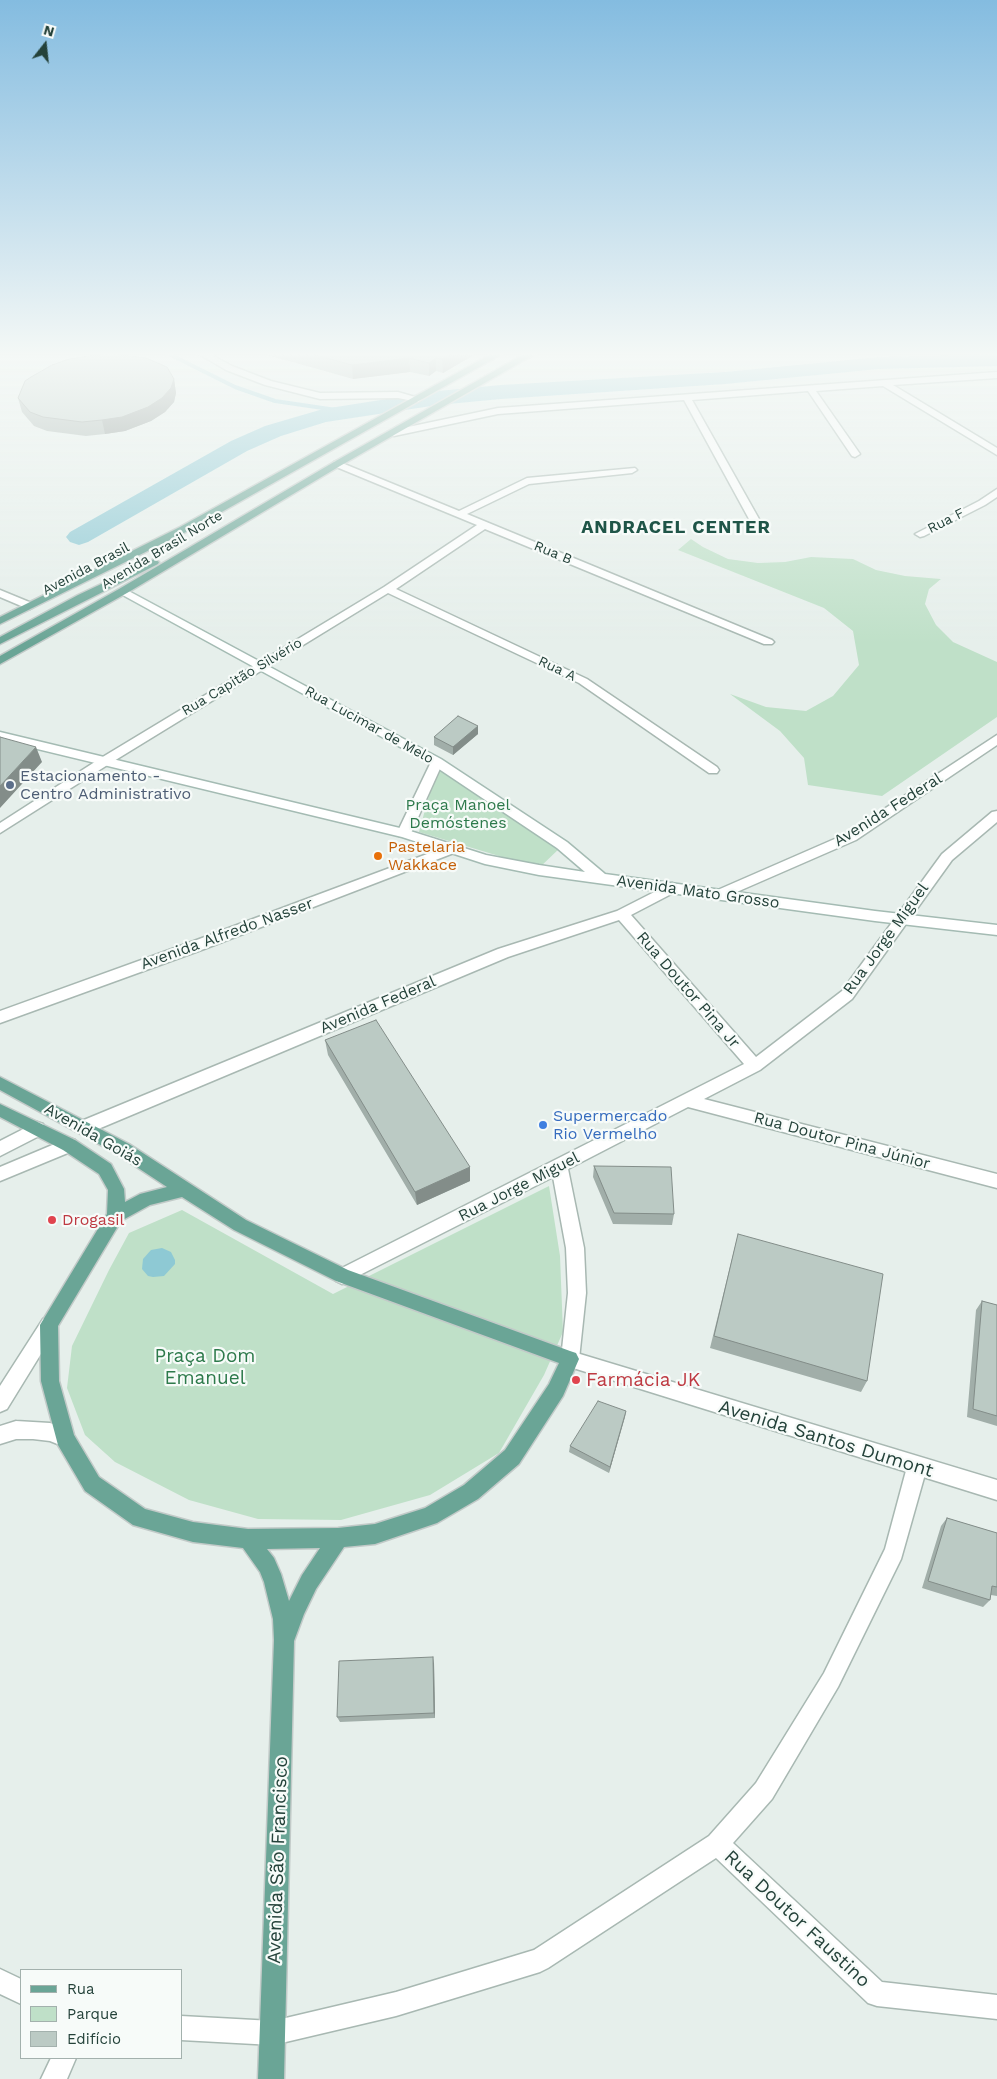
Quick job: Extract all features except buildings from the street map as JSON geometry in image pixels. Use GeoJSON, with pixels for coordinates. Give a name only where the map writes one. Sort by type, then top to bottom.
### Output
{"type":"FeatureCollection","features":[{"type":"Feature","properties":{"kind":"main road","name":"Avenida Brasil Norte"},"geometry":{"type":"LineString","coordinates":[[0,622],[184,529],[326,450]]}},
{"type":"Feature","properties":{"kind":"main road","name":"Avenida Brasil Norte"},"geometry":{"type":"LineString","coordinates":[[0,661],[363,450]]}},
{"type":"Feature","properties":{"kind":"main road","name":"Avenida Brasil"},"geometry":{"type":"LineString","coordinates":[[0,641],[138,559],[184,529]]}},
{"type":"Feature","properties":{"kind":"main road","name":"Avenida Brasil"},"geometry":{"type":"LineString","coordinates":[[0,631],[173,553],[200,544]]}},
{"type":"Feature","properties":{"kind":"main road","name":"Avenida Goiás"},"geometry":{"type":"LineString","coordinates":[[0,1083],[123,1149],[184,1190]]}},
{"type":"Feature","properties":{"kind":"main road","name":"Avenida Goiás"},"geometry":{"type":"LineString","coordinates":[[0,1110],[69,1145],[105,1169],[112,1178],[117,1197],[115,1216]]}},
{"type":"Feature","properties":{"kind":"main road"},"geometry":{"type":"LineString","coordinates":[[184,1190],[240,1224],[342,1276],[570,1359],[556,1390],[512,1457],[470,1492],[430,1516],[375,1534],[338,1538],[248,1539],[193,1532],[140,1518],[92,1484],[65,1438],[50,1381],[49,1325],[115,1216],[146,1199],[184,1190]]}},
{"type":"Feature","properties":{"kind":"main road","name":"Avenida São Francisco"},"geometry":{"type":"LineString","coordinates":[[284,1640],[295,1610],[309,1582],[323,1558],[338,1538]]}},
{"type":"Feature","properties":{"kind":"main road","name":"Avenida São Francisco"},"geometry":{"type":"LineString","coordinates":[[248,1539],[267,1566],[274,1581],[283,1619],[284,1640],[271,2079]]}},
{"type":"Feature","properties":{"kind":"street"},"geometry":{"type":"LineString","coordinates":[[716,450],[754,519]]}},
{"type":"Feature","properties":{"kind":"street"},"geometry":{"type":"LineString","coordinates":[[852,450],[855,454]]}},
{"type":"Feature","properties":{"kind":"street","name":"Rua B"},"geometry":{"type":"LineString","coordinates":[[337,464],[768,642]]}},
{"type":"Feature","properties":{"kind":"street"},"geometry":{"type":"LineString","coordinates":[[458,514],[527,481],[632,470]]}},
{"type":"Feature","properties":{"kind":"street","name":"Rua F"},"geometry":{"type":"LineString","coordinates":[[920,534],[982,503],[997,492]]}},
{"type":"Feature","properties":{"kind":"street","name":"Rua Capitão Silvério"},"geometry":{"type":"LineString","coordinates":[[0,829],[105,761],[388,588],[484,525]]}},
{"type":"Feature","properties":{"kind":"street","name":"Rua A"},"geometry":{"type":"LineString","coordinates":[[388,588],[583,681],[713,770]]}},
{"type":"Feature","properties":{"kind":"street","name":"Rua Lucimar de Melo"},"geometry":{"type":"LineString","coordinates":[[123,591],[437,762],[562,845],[603,880]]}},
{"type":"Feature","properties":{"kind":"street"},"geometry":{"type":"LineString","coordinates":[[0,593],[30,606]]}},
{"type":"Feature","properties":{"kind":"street","name":"Avenida Mato Grosso"},"geometry":{"type":"LineString","coordinates":[[0,736],[404,833],[485,859],[539,870],[603,880],[997,930]]}},
{"type":"Feature","properties":{"kind":"street","name":"Avenida Federal"},"geometry":{"type":"LineString","coordinates":[[718,895],[851,837],[997,739]]}},
{"type":"Feature","properties":{"kind":"street"},"geometry":{"type":"LineString","coordinates":[[404,833],[437,762]]}},
{"type":"Feature","properties":{"kind":"street","name":"Rua Jorge Miguel"},"geometry":{"type":"LineString","coordinates":[[342,1276],[673,1110],[755,1066],[847,995],[947,857],[997,815]]}},
{"type":"Feature","properties":{"kind":"street","name":"Avenida Alfredo Nasser"},"geometry":{"type":"LineString","coordinates":[[0,1017],[199,945],[454,848]]}},
{"type":"Feature","properties":{"kind":"street","name":"Avenida Federal"},"geometry":{"type":"LineString","coordinates":[[85,1127],[503,953],[622,914],[672,888]]}},
{"type":"Feature","properties":{"kind":"street","name":"Rua Doutor Pina Jr"},"geometry":{"type":"LineString","coordinates":[[622,914],[755,1066]]}},
{"type":"Feature","properties":{"kind":"street","name":"Rua Doutor Pina Júnior"},"geometry":{"type":"LineString","coordinates":[[687,1101],[997,1181]]}},
{"type":"Feature","properties":{"kind":"street"},"geometry":{"type":"LineString","coordinates":[[0,1149],[37,1129]]}},
{"type":"Feature","properties":{"kind":"street"},"geometry":{"type":"LineString","coordinates":[[0,1174],[69,1145]]}},
{"type":"Feature","properties":{"kind":"street"},"geometry":{"type":"LineString","coordinates":[[559,1167],[575,1248],[577,1293],[570,1359]]}},
{"type":"Feature","properties":{"kind":"street"},"geometry":{"type":"LineString","coordinates":[[0,1403],[49,1325]]}},
{"type":"Feature","properties":{"kind":"street","name":"Avenida Santos Dumont"},"geometry":{"type":"LineString","coordinates":[[570,1359],[997,1490]]}},
{"type":"Feature","properties":{"kind":"street"},"geometry":{"type":"LineString","coordinates":[[0,1435],[16,1430],[34,1430],[50,1432],[65,1438]]}},
{"type":"Feature","properties":{"kind":"street"},"geometry":{"type":"LineString","coordinates":[[182,2028],[273,2034],[396,2004],[540,1960],[717,1844],[764,1791],[831,1680],[894,1552],[917,1467]]}},
{"type":"Feature","properties":{"kind":"street","name":"Rua Doutor Faustino"},"geometry":{"type":"LineString","coordinates":[[717,1844],[877,1994],[997,2007]]}},
{"type":"Feature","properties":{"kind":"street"},"geometry":{"type":"LineString","coordinates":[[0,1981],[20,1991]]}},
{"type":"Feature","properties":{"kind":"street"},"geometry":{"type":"LineString","coordinates":[[54,2079],[64,2059]]}},
{"type":"Feature","properties":{"kind":"green space"},"geometry":{"type":"Polygon","coordinates":[[[691,539],[728,559],[758,563],[785,562],[811,557],[853,559],[876,570],[905,576],[941,579],[929,589],[925,604],[936,625],[953,642],[997,662],[997,717],[882,796],[808,785],[804,758],[780,731],[730,694],[766,707],[806,711],[833,696],[859,665],[853,631],[824,608],[678,550],[691,539]]]}},
{"type":"Feature","properties":{"kind":"green space","name":"Praça Manoel Demóstenes"},"geometry":{"type":"Polygon","coordinates":[[[437,766],[561,847],[539,868],[419,832],[437,766]]]}},
{"type":"Feature","properties":{"kind":"green space","name":"Praça Dom Emanuel"},"geometry":{"type":"Polygon","coordinates":[[[549,1186],[560,1256],[563,1332],[544,1375],[499,1453],[430,1495],[341,1520],[258,1519],[189,1500],[115,1462],[85,1435],[67,1388],[72,1346],[129,1233],[182,1210],[333,1294],[549,1186]]]}},
{"type":"Feature","properties":{"kind":"water"},"geometry":{"type":"Polygon","coordinates":[[[162,1248],[171,1252],[175,1264],[164,1276],[148,1276],[142,1269],[143,1259],[151,1250],[162,1248]]]}},
{"type":"Feature","properties":{"kind":"waterway"},"geometry":{"type":"LineString","coordinates":[[79,537],[232,450]]}},
{"type":"Feature","properties":{"kind":"place","name":"Estacionamento - Centro Administrativo"},"geometry":{"type":"Point","coordinates":[10,785]}},
{"type":"Feature","properties":{"kind":"place","name":"Pastelaria Wakkace"},"geometry":{"type":"Point","coordinates":[378,856]}},
{"type":"Feature","properties":{"kind":"place","name":"Supermercado Rio Vermelho"},"geometry":{"type":"Point","coordinates":[543,1125]}},
{"type":"Feature","properties":{"kind":"place","name":"Drogasil"},"geometry":{"type":"Point","coordinates":[52,1220]}},
{"type":"Feature","properties":{"kind":"place","name":"Farmácia JK"},"geometry":{"type":"Point","coordinates":[576,1380]}},
{"type":"Feature","properties":{"kind":"district","name":"ANDRACEL CENTER"},"geometry":{"type":"Point","coordinates":[676,528]}}]}
